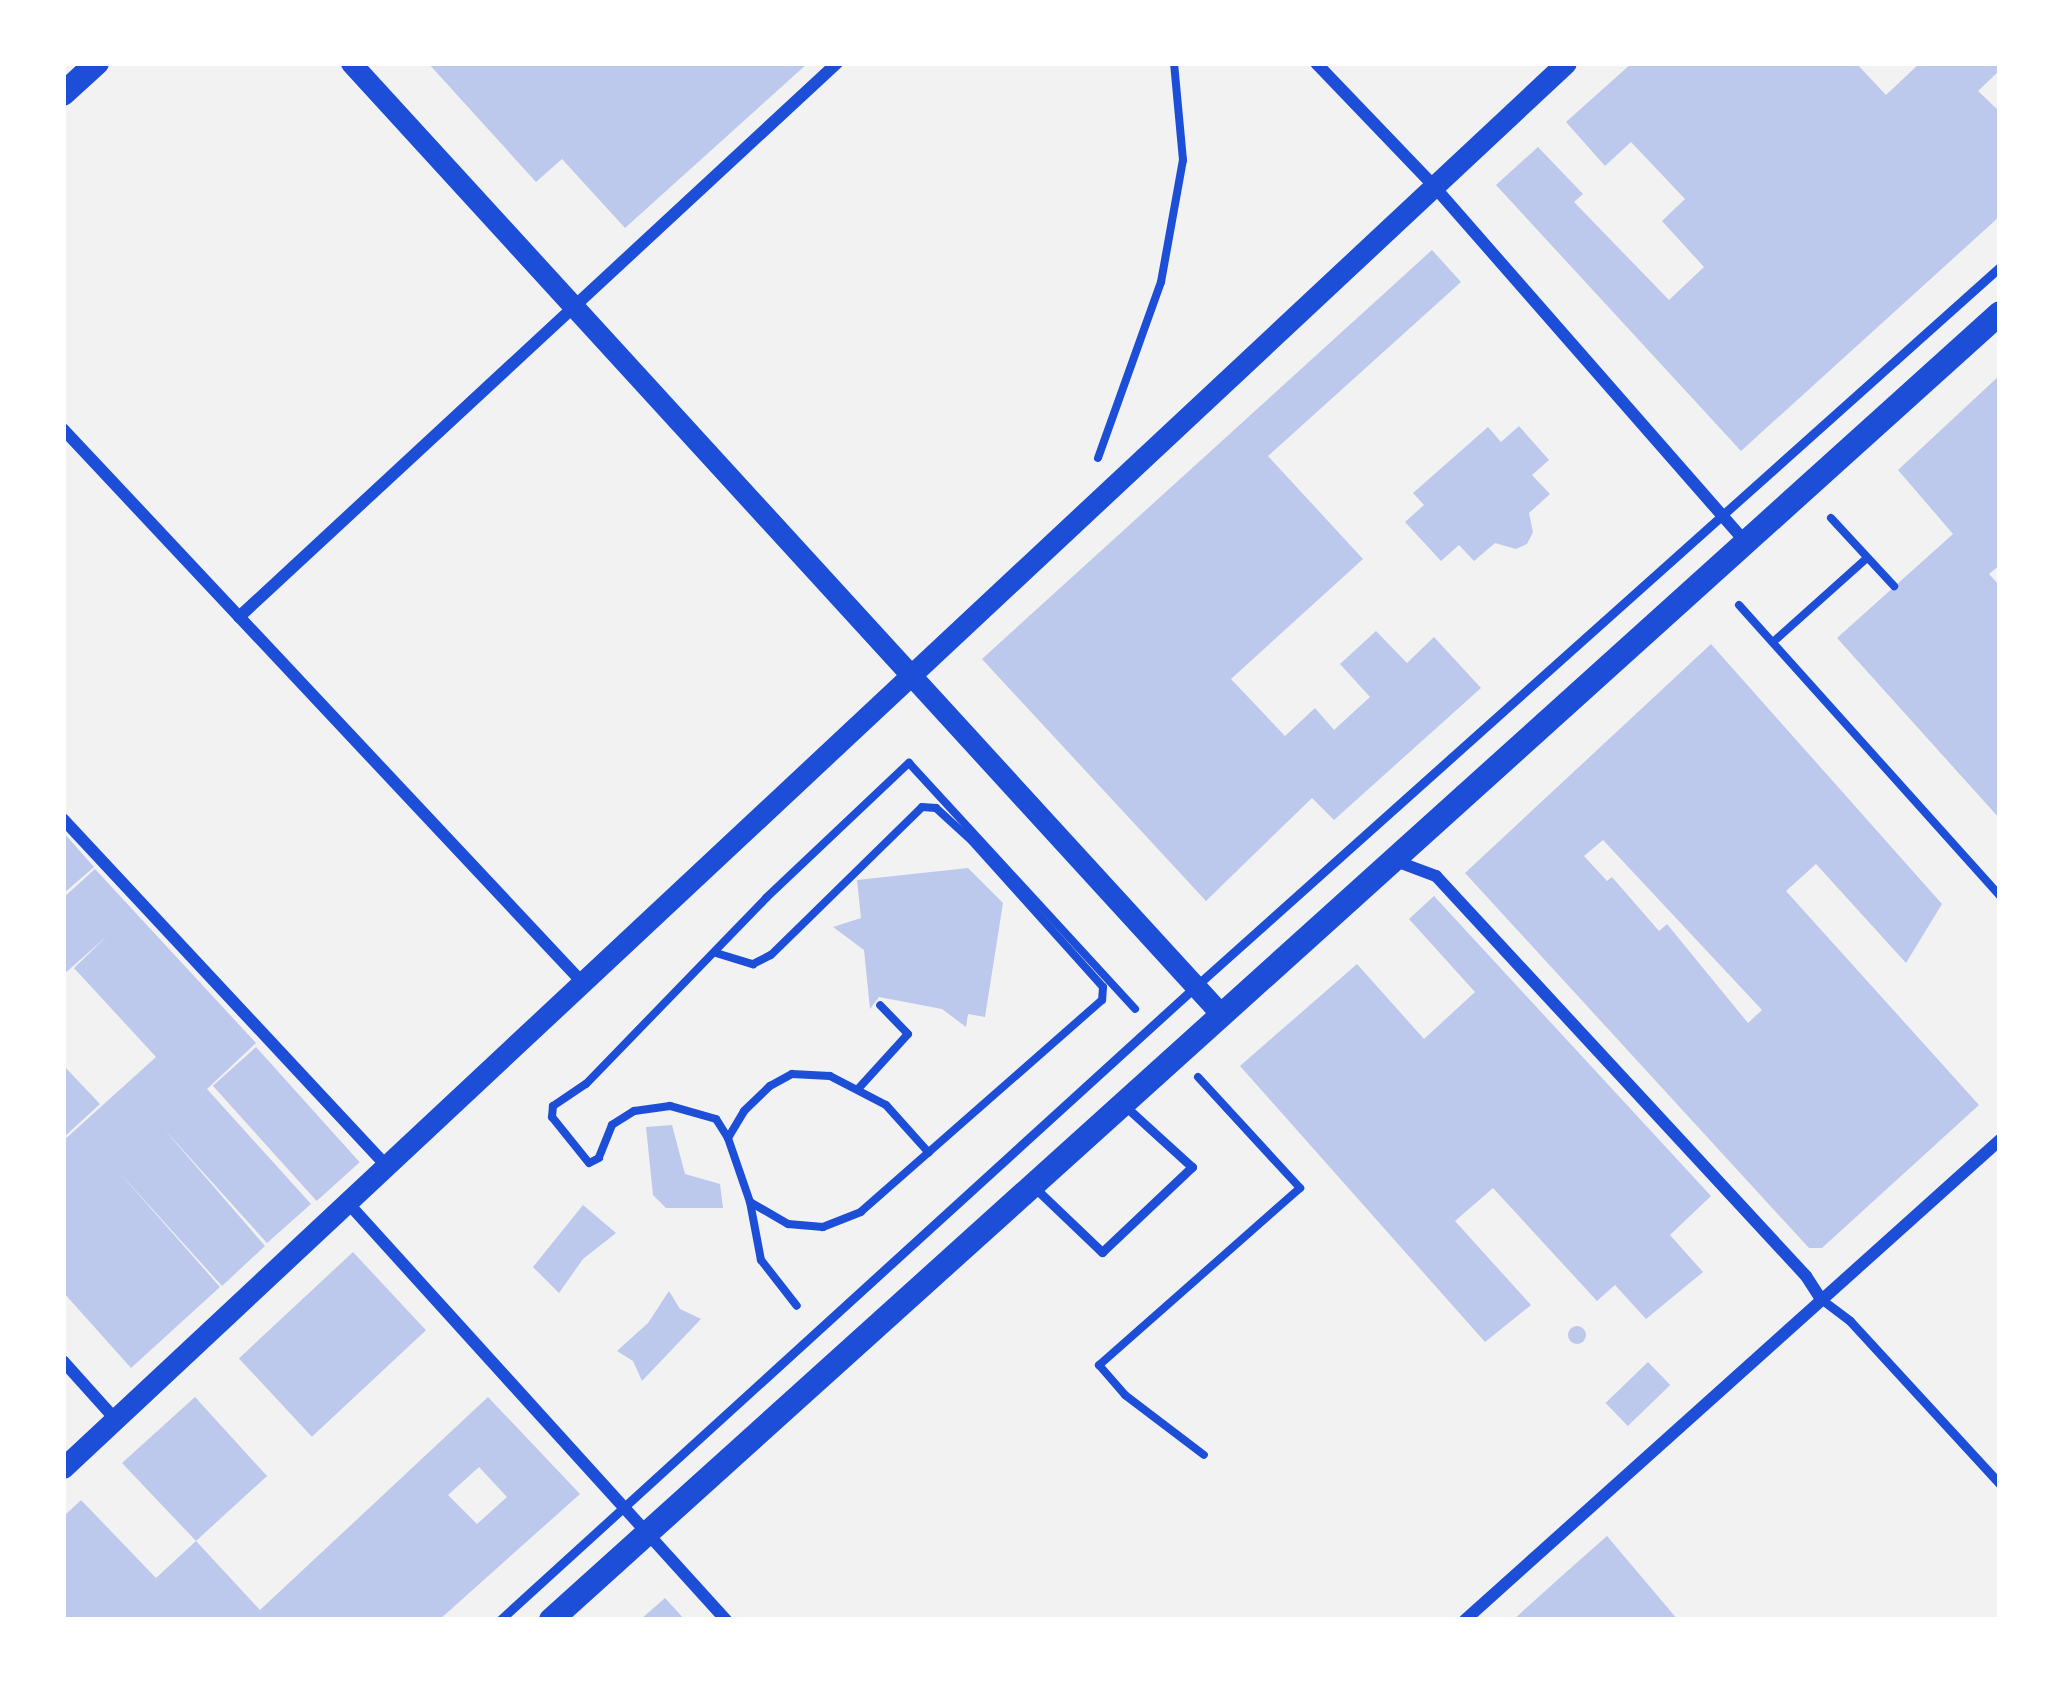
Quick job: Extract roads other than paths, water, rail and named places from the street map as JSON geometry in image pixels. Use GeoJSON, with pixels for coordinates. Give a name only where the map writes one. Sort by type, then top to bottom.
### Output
{"type":"FeatureCollection","features":[{"type":"Feature","properties":{"kind":"main road"},"geometry":{"type":"LineString","coordinates":[[63,94],[97,63]]}},
{"type":"Feature","properties":{"kind":"main road"},"geometry":{"type":"LineString","coordinates":[[551,1620],[1219,1012],[2000,313]]}},
{"type":"Feature","properties":{"kind":"street"},"geometry":{"type":"LineString","coordinates":[[350,63],[1219,1012]]}},
{"type":"Feature","properties":{"kind":"street"},"geometry":{"type":"LineString","coordinates":[[239,617],[837,63]]}},
{"type":"Feature","properties":{"kind":"street"},"geometry":{"type":"LineString","coordinates":[[1316,63],[1432,184],[1746,543]]}},
{"type":"Feature","properties":{"kind":"street"},"geometry":{"type":"LineString","coordinates":[[63,1468],[1566,63]]}},
{"type":"Feature","properties":{"kind":"street"},"geometry":{"type":"LineString","coordinates":[[63,430],[581,981]]}},
{"type":"Feature","properties":{"kind":"street"},"geometry":{"type":"LineString","coordinates":[[63,819],[388,1168]]}},
{"type":"Feature","properties":{"kind":"street"},"geometry":{"type":"LineString","coordinates":[[1392,860],[1436,877],[1806,1276],[1821,1299]]}},
{"type":"Feature","properties":{"kind":"street"},"geometry":{"type":"LineString","coordinates":[[1465,1620],[2000,1140]]}},
{"type":"Feature","properties":{"kind":"street"},"geometry":{"type":"LineString","coordinates":[[348,1203],[726,1620]]}},
{"type":"Feature","properties":{"kind":"street"},"geometry":{"type":"LineString","coordinates":[[63,1361],[115,1419]]}},
{"type":"Feature","properties":{"kind":"lane"},"geometry":{"type":"LineString","coordinates":[[500,1620],[1196,986],[2000,267]]}},
{"type":"Feature","properties":{"kind":"lane"},"geometry":{"type":"LineString","coordinates":[[1031,1184],[1102,1252],[1192,1167],[1121,1102]]}},
{"type":"Feature","properties":{"kind":"lane"},"geometry":{"type":"LineString","coordinates":[[1821,1299],[1850,1321],[2000,1484]]}}]}
